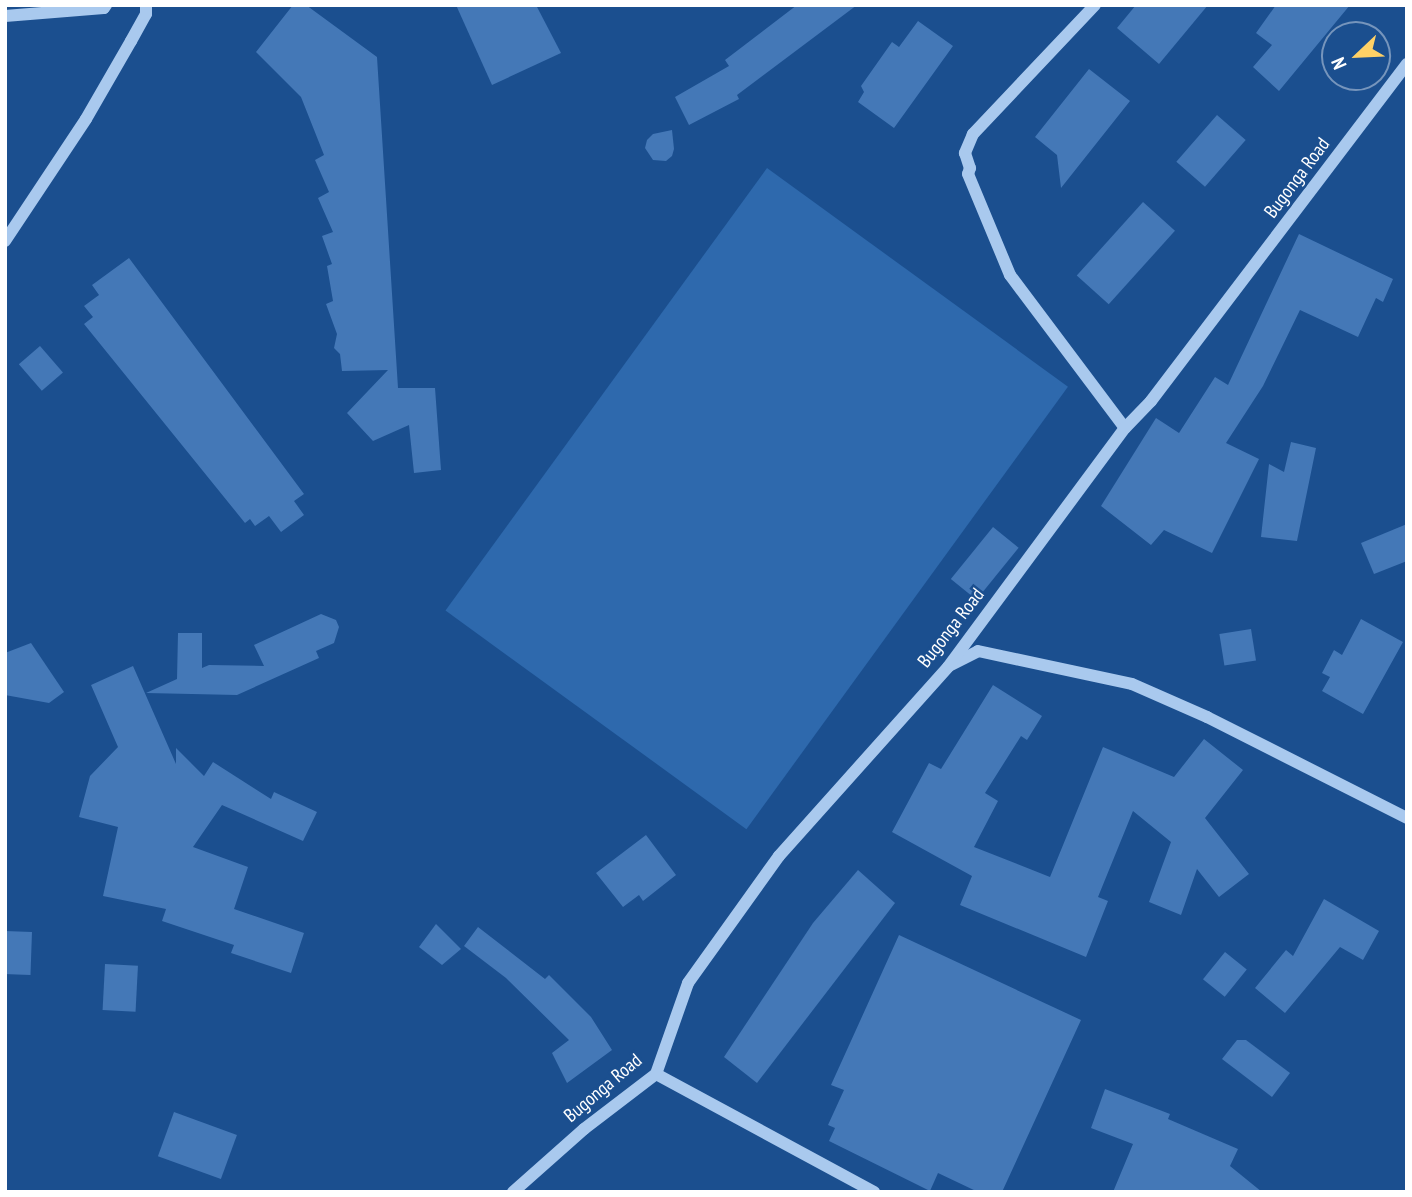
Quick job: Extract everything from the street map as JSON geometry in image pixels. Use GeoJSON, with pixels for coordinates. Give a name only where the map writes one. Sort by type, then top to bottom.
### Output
{"type":"FeatureCollection","features":[{"type":"Feature","properties":{"kind":"street"},"geometry":{"type":"LineString","coordinates":[[5,241],[86,119],[146,14],[146,5]]}},
{"type":"Feature","properties":{"kind":"street"},"geometry":{"type":"LineString","coordinates":[[1095,5],[973,134],[965,153],[970,168],[968,174],[1010,275],[1125,428]]}},
{"type":"Feature","properties":{"kind":"street"},"geometry":{"type":"LineString","coordinates":[[5,16],[105,7]]}},
{"type":"Feature","properties":{"kind":"street","name":"Bugonga Road"},"geometry":{"type":"LineString","coordinates":[[513,1192],[584,1129],[656,1074],[688,983],[779,856],[948,667],[1125,428],[1159,390],[1407,64]]}},
{"type":"Feature","properties":{"kind":"street"},"geometry":{"type":"LineString","coordinates":[[948,667],[978,651],[1132,684],[1207,717],[1407,818]]}},
{"type":"Feature","properties":{"kind":"street"},"geometry":{"type":"LineString","coordinates":[[656,1074],[874,1192]]}},
{"type":"Feature","properties":{"kind":"shaded area"},"geometry":{"type":"Polygon","coordinates":[[[767,168],[1068,387],[746,829],[445,611],[767,168]]]}},
{"type":"Feature","properties":{"kind":"building"},"geometry":{"type":"Polygon","coordinates":[[[293,5],[306,5],[377,57],[398,388],[435,388],[441,470],[414,473],[409,425],[373,441],[347,413],[388,370],[342,371],[340,354],[334,348],[337,334],[326,304],[333,301],[327,266],[332,264],[322,236],[333,232],[318,198],[329,192],[315,160],[324,155],[301,97],[256,52],[293,5]]]}},
{"type":"Feature","properties":{"kind":"building"},"geometry":{"type":"Polygon","coordinates":[[[456,5],[536,5],[561,53],[492,85],[456,5]]]}},
{"type":"Feature","properties":{"kind":"building"},"geometry":{"type":"Polygon","coordinates":[[[797,5],[857,5],[737,95],[739,99],[689,125],[675,97],[729,66],[725,60],[797,5]]]}},
{"type":"Feature","properties":{"kind":"building"},"geometry":{"type":"Polygon","coordinates":[[[1136,5],[1208,5],[1159,64],[1117,28],[1136,5]]]}},
{"type":"Feature","properties":{"kind":"building"},"geometry":{"type":"Polygon","coordinates":[[[1276,5],[1350,5],[1337,21],[1321,21],[1321,40],[1279,91],[1253,67],[1272,45],[1256,33],[1276,5]]]}},
{"type":"Feature","properties":{"kind":"building"},"geometry":{"type":"Polygon","coordinates":[[[918,21],[953,46],[894,128],[858,102],[864,92],[861,86],[892,42],[899,47],[918,21]]]}},
{"type":"Feature","properties":{"kind":"building"},"geometry":{"type":"Polygon","coordinates":[[[1089,69],[1130,101],[1061,188],[1057,155],[1035,137],[1089,69]]]}},
{"type":"Feature","properties":{"kind":"building"},"geometry":{"type":"Polygon","coordinates":[[[1217,115],[1246,140],[1205,187],[1176,162],[1217,115]]]}},
{"type":"Feature","properties":{"kind":"building"},"geometry":{"type":"Polygon","coordinates":[[[672,130],[672,156],[666,161],[653,160],[645,148],[647,140],[653,134],[672,130]]]}},
{"type":"Feature","properties":{"kind":"building"},"geometry":{"type":"Polygon","coordinates":[[[1143,202],[1175,231],[1109,304],[1077,276],[1143,202]]]}},
{"type":"Feature","properties":{"kind":"building"},"geometry":{"type":"Polygon","coordinates":[[[1299,234],[1393,279],[1383,302],[1376,298],[1358,337],[1300,310],[1263,386],[1226,443],[1259,459],[1212,553],[1164,530],[1151,545],[1101,506],[1156,418],[1179,433],[1215,377],[1228,385],[1299,234]]]}},
{"type":"Feature","properties":{"kind":"building"},"geometry":{"type":"Polygon","coordinates":[[[129,258],[304,494],[294,501],[304,515],[281,532],[269,516],[255,526],[250,519],[245,523],[84,324],[93,317],[84,306],[99,295],[92,285],[129,258]]]}},
{"type":"Feature","properties":{"kind":"building"},"geometry":{"type":"Polygon","coordinates":[[[40,346],[63,372],[42,391],[19,364],[40,346]]]}},
{"type":"Feature","properties":{"kind":"building"},"geometry":{"type":"Polygon","coordinates":[[[1291,442],[1316,448],[1297,541],[1261,537],[1269,464],[1284,472],[1291,442]]]}},
{"type":"Feature","properties":{"kind":"building"},"geometry":{"type":"Polygon","coordinates":[[[1407,524],[1407,561],[1374,574],[1361,543],[1407,524]]]}},
{"type":"Feature","properties":{"kind":"building"},"geometry":{"type":"Polygon","coordinates":[[[993,527],[1019,548],[976,600],[951,579],[993,527]]]}},
{"type":"Feature","properties":{"kind":"building"},"geometry":{"type":"Polygon","coordinates":[[[321,614],[336,620],[339,627],[334,643],[316,651],[319,658],[237,695],[146,693],[177,679],[178,633],[202,633],[202,668],[209,665],[264,666],[254,645],[321,614]]]}},
{"type":"Feature","properties":{"kind":"building"},"geometry":{"type":"Polygon","coordinates":[[[1361,619],[1403,642],[1363,714],[1322,691],[1330,677],[1322,673],[1334,650],[1342,655],[1361,619]]]}},
{"type":"Feature","properties":{"kind":"building"},"geometry":{"type":"Polygon","coordinates":[[[1251,629],[1256,661],[1224,666],[1219,634],[1251,629]]]}},
{"type":"Feature","properties":{"kind":"building"},"geometry":{"type":"Polygon","coordinates":[[[31,643],[64,692],[49,703],[5,695],[5,653],[31,643]]]}},
{"type":"Feature","properties":{"kind":"building"},"geometry":{"type":"Polygon","coordinates":[[[133,666],[176,764],[176,748],[204,776],[213,762],[271,799],[274,792],[317,812],[303,841],[222,805],[193,847],[248,867],[234,909],[304,933],[291,973],[231,953],[234,945],[162,921],[166,909],[103,896],[118,827],[79,817],[90,776],[118,747],[91,685],[133,666]]]}},
{"type":"Feature","properties":{"kind":"building"},"geometry":{"type":"Polygon","coordinates":[[[993,685],[1042,716],[1027,740],[1021,736],[985,793],[998,801],[974,847],[1050,877],[1103,747],[1174,777],[1204,739],[1243,770],[1205,818],[1249,874],[1219,897],[1197,869],[1181,915],[1149,902],[1171,842],[1133,811],[1098,897],[1108,901],[1086,957],[960,905],[972,876],[892,832],[929,763],[941,769],[993,685]]]}},
{"type":"Feature","properties":{"kind":"building"},"geometry":{"type":"Polygon","coordinates":[[[646,835],[676,875],[643,901],[639,895],[623,907],[596,873],[646,835]]]}},
{"type":"Feature","properties":{"kind":"building"},"geometry":{"type":"Polygon","coordinates":[[[858,870],[895,903],[757,1083],[724,1057],[813,923],[858,870]]]}},
{"type":"Feature","properties":{"kind":"building"},"geometry":{"type":"Polygon","coordinates":[[[1324,899],[1379,931],[1363,960],[1340,947],[1285,1013],[1255,988],[1286,950],[1293,956],[1324,899]]]}},
{"type":"Feature","properties":{"kind":"building"},"geometry":{"type":"Polygon","coordinates":[[[436,924],[461,949],[442,965],[419,947],[436,924]]]}},
{"type":"Feature","properties":{"kind":"building"},"geometry":{"type":"Polygon","coordinates":[[[478,927],[545,979],[549,975],[591,1017],[612,1050],[567,1083],[552,1053],[569,1040],[506,978],[464,946],[478,927]]]}},
{"type":"Feature","properties":{"kind":"building"},"geometry":{"type":"Polygon","coordinates":[[[5,931],[32,932],[30,975],[5,974],[5,931]]]}},
{"type":"Feature","properties":{"kind":"building"},"geometry":{"type":"Polygon","coordinates":[[[899,935],[1081,1020],[1002,1192],[978,1192],[938,1173],[930,1191],[829,1141],[835,1128],[828,1125],[844,1090],[831,1085],[899,935]]]}},
{"type":"Feature","properties":{"kind":"building"},"geometry":{"type":"Polygon","coordinates":[[[1225,952],[1247,970],[1225,997],[1203,979],[1225,952]]]}},
{"type":"Feature","properties":{"kind":"building"},"geometry":{"type":"Polygon","coordinates":[[[105,964],[138,966],[136,1012],[103,1010],[105,964]]]}},
{"type":"Feature","properties":{"kind":"building"},"geometry":{"type":"Polygon","coordinates":[[[1237,1040],[1246,1040],[1290,1073],[1272,1097],[1222,1059],[1237,1040]]]}},
{"type":"Feature","properties":{"kind":"building"},"geometry":{"type":"Polygon","coordinates":[[[1105,1089],[1170,1114],[1168,1119],[1238,1149],[1230,1166],[1262,1192],[1113,1192],[1133,1144],[1091,1128],[1105,1089]]]}},
{"type":"Feature","properties":{"kind":"building"},"geometry":{"type":"Polygon","coordinates":[[[174,1112],[237,1135],[221,1179],[158,1156],[174,1112]]]}}]}
